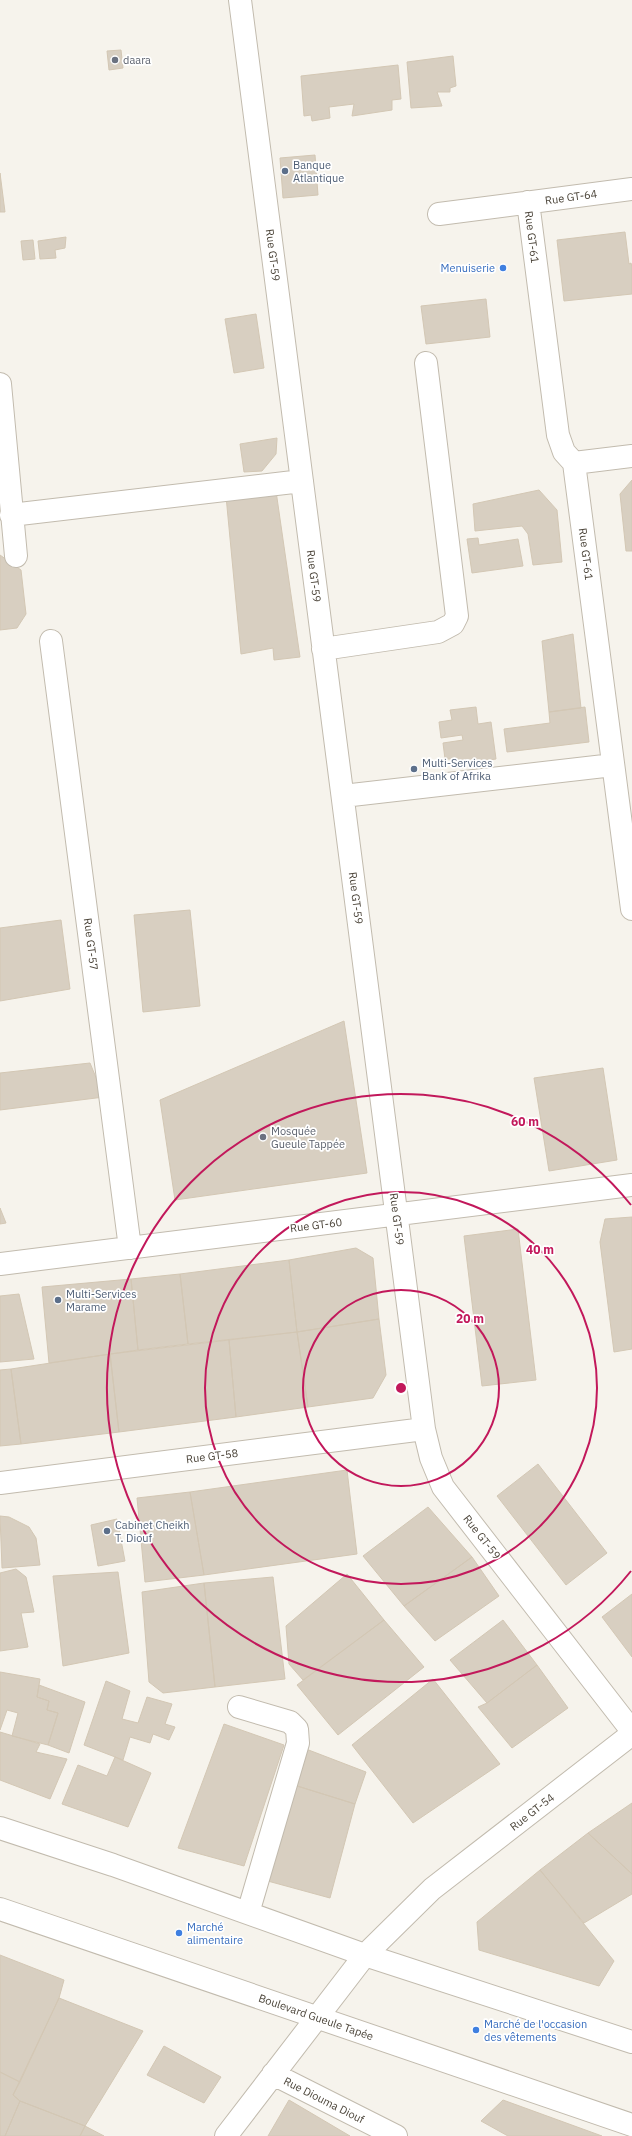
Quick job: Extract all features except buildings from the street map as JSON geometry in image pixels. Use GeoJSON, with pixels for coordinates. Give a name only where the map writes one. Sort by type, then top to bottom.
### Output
{"type":"FeatureCollection","features":[{"type":"Feature","properties":{"kind":"street","name":"Rue GT-59"},"geometry":{"type":"LineString","coordinates":[[240,0],[424,1429],[430,1458],[443,1487],[632,1731]]}},
{"type":"Feature","properties":{"kind":"street","name":"Rue GT-64"},"geometry":{"type":"LineString","coordinates":[[439,214],[632,189]]}},
{"type":"Feature","properties":{"kind":"street","name":"Rue GT-61"},"geometry":{"type":"LineString","coordinates":[[528,202],[558,435],[564,452],[574,463],[632,910]]}},
{"type":"Feature","properties":{"kind":"street"},"geometry":{"type":"LineString","coordinates":[[324,649],[438,632],[453,624],[457,616],[426,364]]}},
{"type":"Feature","properties":{"kind":"street"},"geometry":{"type":"LineString","coordinates":[[0,384],[11,515],[10,544]]}},
{"type":"Feature","properties":{"kind":"street"},"geometry":{"type":"LineString","coordinates":[[574,463],[632,456]]}},
{"type":"Feature","properties":{"kind":"street"},"geometry":{"type":"LineString","coordinates":[[11,515],[302,481]]}},
{"type":"Feature","properties":{"kind":"street","name":"Rue GT-57"},"geometry":{"type":"LineString","coordinates":[[51,641],[130,1248]]}},
{"type":"Feature","properties":{"kind":"street"},"geometry":{"type":"LineString","coordinates":[[343,796],[613,765]]}},
{"type":"Feature","properties":{"kind":"street","name":"Rue GT-60"},"geometry":{"type":"LineString","coordinates":[[0,1264],[632,1185]]}},
{"type":"Feature","properties":{"kind":"street","name":"Rue GT-58"},"geometry":{"type":"LineString","coordinates":[[0,1483],[424,1429]]}},
{"type":"Feature","properties":{"kind":"street"},"geometry":{"type":"LineString","coordinates":[[240,1706],[290,1722],[297,1729],[298,1743],[248,1913]]}},
{"type":"Feature","properties":{"kind":"street","name":"Rue GT-54"},"geometry":{"type":"LineString","coordinates":[[365,1955],[432,1890],[632,1734]]}},
{"type":"Feature","properties":{"kind":"street"},"geometry":{"type":"LineString","coordinates":[[0,1828],[113,1865],[365,1955],[632,2042]]}},
{"type":"Feature","properties":{"kind":"street","name":"Boulevard Gueule Tapée"},"geometry":{"type":"LineString","coordinates":[[0,1909],[632,2125]]}},
{"type":"Feature","properties":{"kind":"street"},"geometry":{"type":"LineString","coordinates":[[226,2136],[365,1955]]}},
{"type":"Feature","properties":{"kind":"street","name":"Rue Diouma Diouf"},"geometry":{"type":"LineString","coordinates":[[273,2074],[396,2136]]}},
{"type":"Feature","properties":{"kind":"place","name":"daara"},"geometry":{"type":"Point","coordinates":[115,60]}},
{"type":"Feature","properties":{"kind":"place","name":"Banque Atlantique"},"geometry":{"type":"Point","coordinates":[285,171]}},
{"type":"Feature","properties":{"kind":"place","name":"Menuiserie"},"geometry":{"type":"Point","coordinates":[503,268]}},
{"type":"Feature","properties":{"kind":"place","name":"Multi-Services Bank of Afrika"},"geometry":{"type":"Point","coordinates":[414,769]}},
{"type":"Feature","properties":{"kind":"place","name":"Mosquée Gueule Tappée"},"geometry":{"type":"Point","coordinates":[263,1137]}},
{"type":"Feature","properties":{"kind":"place","name":"Multi-Services Marame"},"geometry":{"type":"Point","coordinates":[58,1300]}},
{"type":"Feature","properties":{"kind":"place","name":"Cabinet Cheikh T. Diouf"},"geometry":{"type":"Point","coordinates":[107,1531]}},
{"type":"Feature","properties":{"kind":"place","name":"Marché alimentaire"},"geometry":{"type":"Point","coordinates":[179,1933]}},
{"type":"Feature","properties":{"kind":"place","name":"Marché de l'occasion des vêtements"},"geometry":{"type":"Point","coordinates":[476,2030]}}]}
